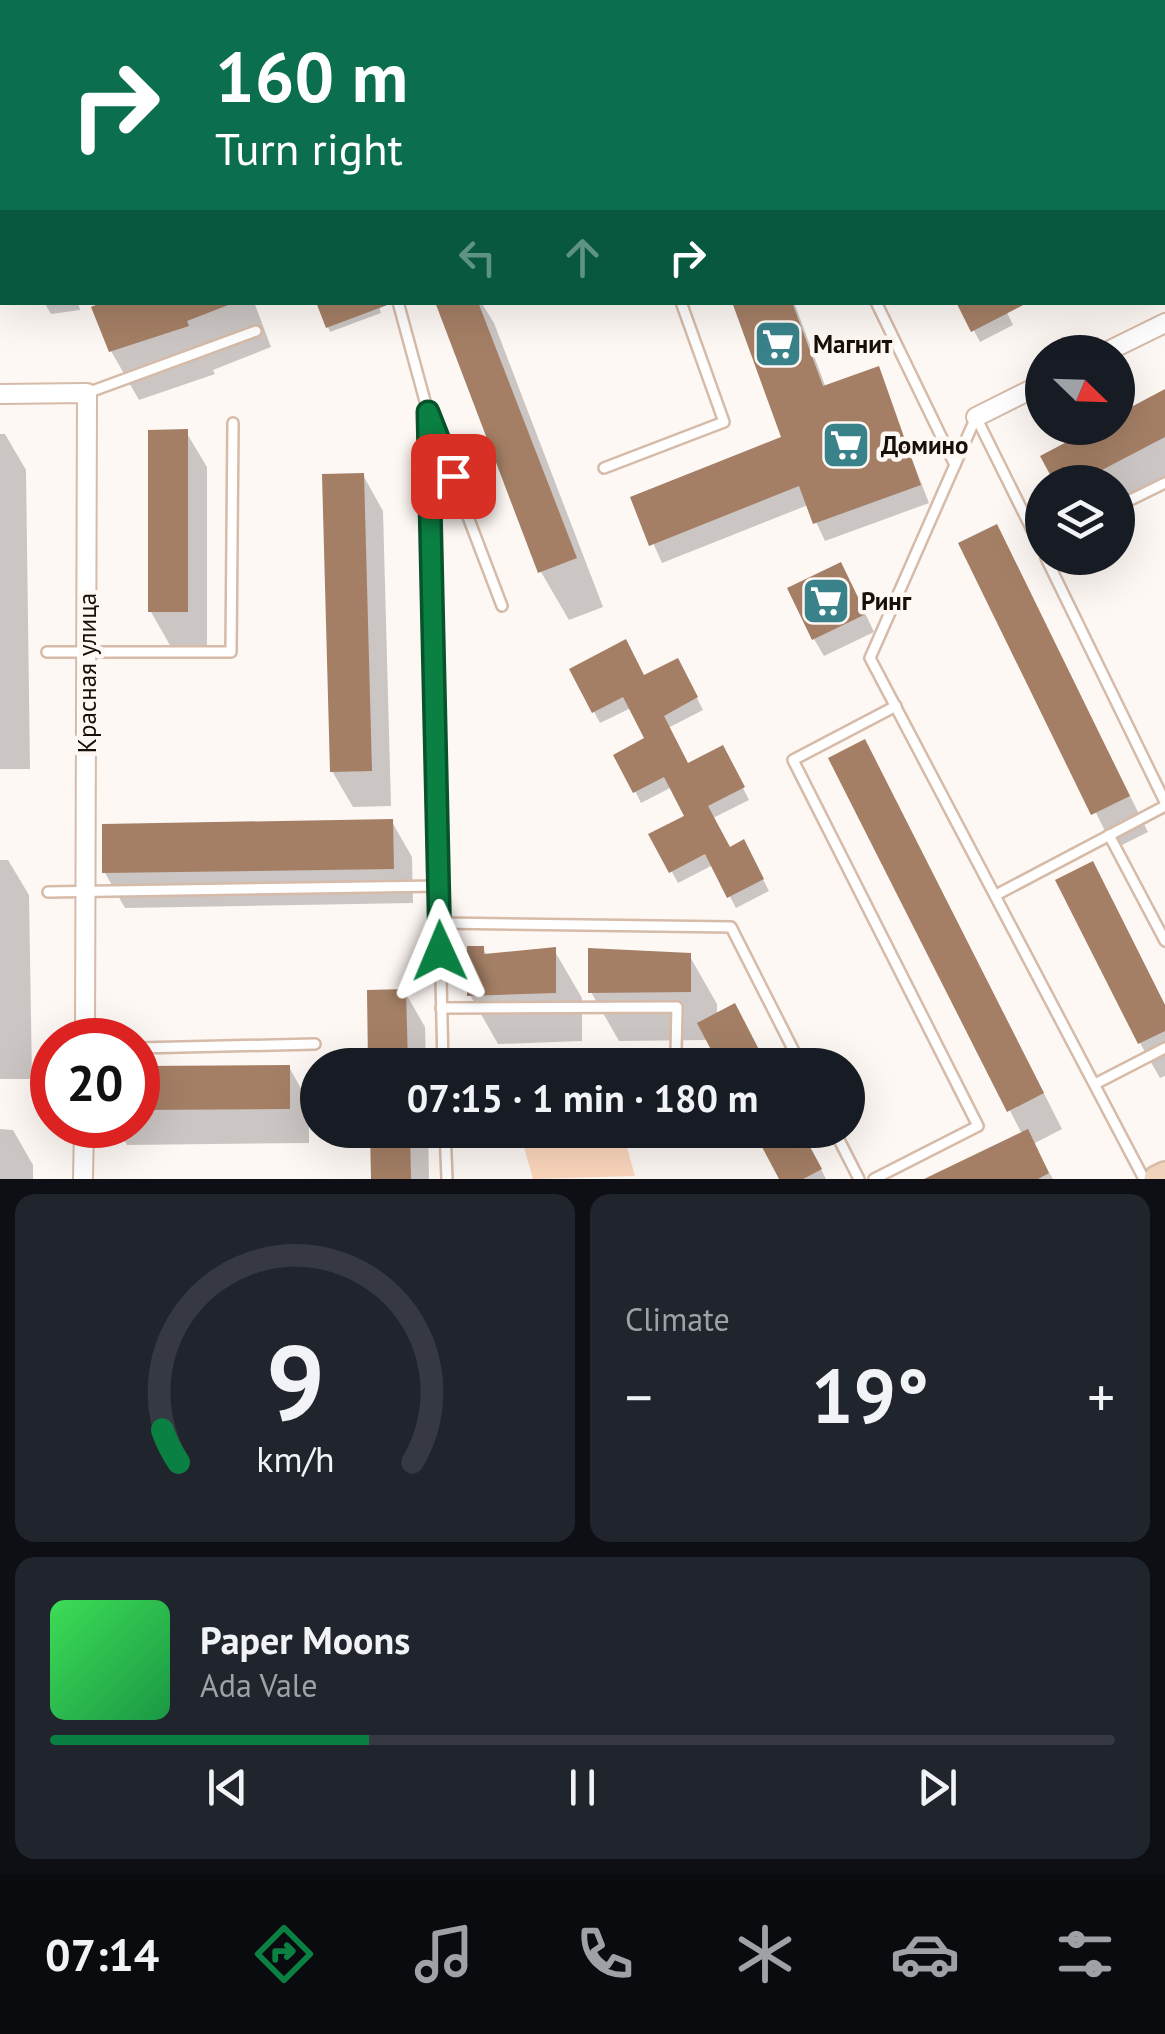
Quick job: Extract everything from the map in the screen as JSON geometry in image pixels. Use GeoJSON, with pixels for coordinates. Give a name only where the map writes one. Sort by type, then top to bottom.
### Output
{"type":"FeatureCollection","features":[{"type":"Feature","properties":{"kind":"main road"},"geometry":{"type":"LineString","coordinates":[[1157,1179],[1165,1176]]}},
{"type":"Feature","properties":{"kind":"street"},"geometry":{"type":"LineString","coordinates":[[1135,338],[1165,323]]}},
{"type":"Feature","properties":{"kind":"street"},"geometry":{"type":"LineString","coordinates":[[0,394],[87,393]]}},
{"type":"Feature","properties":{"kind":"street","name":"Красная улица"},"geometry":{"type":"LineString","coordinates":[[84,1018],[87,393]]}},
{"type":"Feature","properties":{"kind":"street"},"geometry":{"type":"LineString","coordinates":[[976,418],[1025,393]]}},
{"type":"Feature","properties":{"kind":"street"},"geometry":{"type":"LineString","coordinates":[[83,1179],[84,1148]]}},
{"type":"Feature","properties":{"kind":"lane"},"geometry":{"type":"LineString","coordinates":[[399,305],[428,412],[502,606]]}},
{"type":"Feature","properties":{"kind":"lane"},"geometry":{"type":"LineString","coordinates":[[604,468],[724,422],[682,305]]}},
{"type":"Feature","properties":{"kind":"lane"},"geometry":{"type":"LineString","coordinates":[[877,305],[955,465]]}},
{"type":"Feature","properties":{"kind":"lane"},"geometry":{"type":"LineString","coordinates":[[87,393],[256,330]]}},
{"type":"Feature","properties":{"kind":"lane"},"geometry":{"type":"LineString","coordinates":[[428,412],[442,1048]]}},
{"type":"Feature","properties":{"kind":"lane"},"geometry":{"type":"LineString","coordinates":[[976,418],[870,658],[1144,1179]]}},
{"type":"Feature","properties":{"kind":"lane"},"geometry":{"type":"LineString","coordinates":[[976,418],[1025,513]]}},
{"type":"Feature","properties":{"kind":"lane"},"geometry":{"type":"LineString","coordinates":[[47,652],[231,652],[234,424]]}},
{"type":"Feature","properties":{"kind":"lane"},"geometry":{"type":"LineString","coordinates":[[1135,498],[1165,483]]}},
{"type":"Feature","properties":{"kind":"lane"},"geometry":{"type":"LineString","coordinates":[[996,895],[1165,804],[1054,575]]}},
{"type":"Feature","properties":{"kind":"lane"},"geometry":{"type":"LineString","coordinates":[[874,1179],[978,1126],[793,760],[896,706]]}},
{"type":"Feature","properties":{"kind":"lane"},"geometry":{"type":"LineString","coordinates":[[1109,835],[1165,941]]}},
{"type":"Feature","properties":{"kind":"lane"},"geometry":{"type":"LineString","coordinates":[[48,892],[439,886]]}},
{"type":"Feature","properties":{"kind":"lane"},"geometry":{"type":"LineString","coordinates":[[440,923],[731,927],[792,1048]]}},
{"type":"Feature","properties":{"kind":"lane"},"geometry":{"type":"LineString","coordinates":[[441,1008],[676,1008],[676,1048]]}},
{"type":"Feature","properties":{"kind":"lane"},"geometry":{"type":"LineString","coordinates":[[160,1048],[315,1044]]}},
{"type":"Feature","properties":{"kind":"lane"},"geometry":{"type":"LineString","coordinates":[[1095,1084],[1165,1048]]}},
{"type":"Feature","properties":{"kind":"lane"},"geometry":{"type":"LineString","coordinates":[[446,1148],[447,1179]]}},
{"type":"Feature","properties":{"kind":"lane"},"geometry":{"type":"LineString","coordinates":[[843,1148],[859,1179]]}},
{"type":"Feature","properties":{"kind":"shaded area"},"geometry":{"type":"Polygon","coordinates":[[[524,1148],[627,1148],[635,1176],[533,1179],[524,1148]]]}},
{"type":"Feature","properties":{"kind":"building"},"geometry":{"type":"Polygon","coordinates":[[[228,305],[187,321],[189,326],[109,352],[91,307],[228,305]]]}},
{"type":"Feature","properties":{"kind":"building"},"geometry":{"type":"Polygon","coordinates":[[[317,305],[387,305],[326,328],[317,305]]]}},
{"type":"Feature","properties":{"kind":"building"},"geometry":{"type":"Polygon","coordinates":[[[436,305],[479,305],[577,558],[538,573],[436,305]]]}},
{"type":"Feature","properties":{"kind":"building"},"geometry":{"type":"Polygon","coordinates":[[[733,305],[793,305],[823,386],[879,366],[921,485],[813,524],[799,486],[649,546],[630,497],[781,437],[733,305]]]}},
{"type":"Feature","properties":{"kind":"building"},"geometry":{"type":"Polygon","coordinates":[[[958,305],[1023,305],[971,332],[958,305]]]}},
{"type":"Feature","properties":{"kind":"building"},"geometry":{"type":"Polygon","coordinates":[[[1165,389],[1165,437],[1111,465],[1045,465],[1040,456],[1061,445],[1135,445],[1135,405],[1165,389]]]}},
{"type":"Feature","properties":{"kind":"building"},"geometry":{"type":"Polygon","coordinates":[[[188,429],[188,612],[148,612],[148,430],[188,429]]]}},
{"type":"Feature","properties":{"kind":"building"},"geometry":{"type":"Polygon","coordinates":[[[364,473],[372,771],[330,772],[322,474],[364,473]]]}},
{"type":"Feature","properties":{"kind":"building"},"geometry":{"type":"Polygon","coordinates":[[[997,524],[1130,796],[1091,815],[958,543],[997,524]]]}},
{"type":"Feature","properties":{"kind":"building","name":"Ринг"},"geometry":{"type":"Polygon","coordinates":[[[841,562],[866,614],[812,640],[787,588],[841,562]]]}},
{"type":"Feature","properties":{"kind":"building"},"geometry":{"type":"Polygon","coordinates":[[[626,639],[644,675],[678,658],[698,697],[664,716],[688,763],[723,745],[745,787],[708,806],[730,847],[744,839],[764,879],[727,898],[705,854],[669,873],[648,834],[684,816],[664,777],[633,793],[613,755],[644,738],[623,697],[592,713],[569,669],[626,639]]]}},
{"type":"Feature","properties":{"kind":"building"},"geometry":{"type":"Polygon","coordinates":[[[865,739],[1044,1093],[1007,1112],[828,758],[865,739]]]}},
{"type":"Feature","properties":{"kind":"building"},"geometry":{"type":"Polygon","coordinates":[[[393,819],[394,869],[102,873],[102,824],[393,819]]]}},
{"type":"Feature","properties":{"kind":"building"},"geometry":{"type":"Polygon","coordinates":[[[1093,861],[1165,1005],[1165,1031],[1138,1044],[1055,880],[1093,861]]]}},
{"type":"Feature","properties":{"kind":"building"},"geometry":{"type":"Polygon","coordinates":[[[467,946],[484,946],[484,954],[556,947],[556,993],[467,996],[467,946]]]}},
{"type":"Feature","properties":{"kind":"building"},"geometry":{"type":"Polygon","coordinates":[[[588,948],[691,953],[691,992],[588,993],[588,948]]]}},
{"type":"Feature","properties":{"kind":"building"},"geometry":{"type":"Polygon","coordinates":[[[406,989],[408,1048],[368,1048],[367,990],[406,989]]]}},
{"type":"Feature","properties":{"kind":"building"},"geometry":{"type":"Polygon","coordinates":[[[735,1003],[758,1048],[710,1048],[697,1023],[735,1003]]]}},
{"type":"Feature","properties":{"kind":"building"},"geometry":{"type":"Polygon","coordinates":[[[290,1065],[290,1109],[160,1110],[160,1066],[290,1065]]]}},
{"type":"Feature","properties":{"kind":"building"},"geometry":{"type":"Polygon","coordinates":[[[1028,1129],[1049,1173],[1038,1179],[924,1179],[1028,1129]]]}},
{"type":"Feature","properties":{"kind":"building"},"geometry":{"type":"Polygon","coordinates":[[[370,1148],[410,1148],[411,1179],[371,1179],[370,1148]]]}},
{"type":"Feature","properties":{"kind":"building"},"geometry":{"type":"Polygon","coordinates":[[[763,1148],[811,1148],[822,1169],[803,1179],[779,1179],[763,1148]]]}},
{"type":"Feature","properties":{"kind":"place","name":"Магнит"},"geometry":{"type":"Point","coordinates":[778,344]}},
{"type":"Feature","properties":{"kind":"place","name":"Домино"},"geometry":{"type":"Point","coordinates":[846,445]}},
{"type":"Feature","properties":{"kind":"place","name":"Ринг"},"geometry":{"type":"Point","coordinates":[826,601]}},
{"type":"Feature","properties":{"kind":"route"},"geometry":{"type":"LineString","coordinates":[[440,951],[428,412],[453,476]]}}]}
